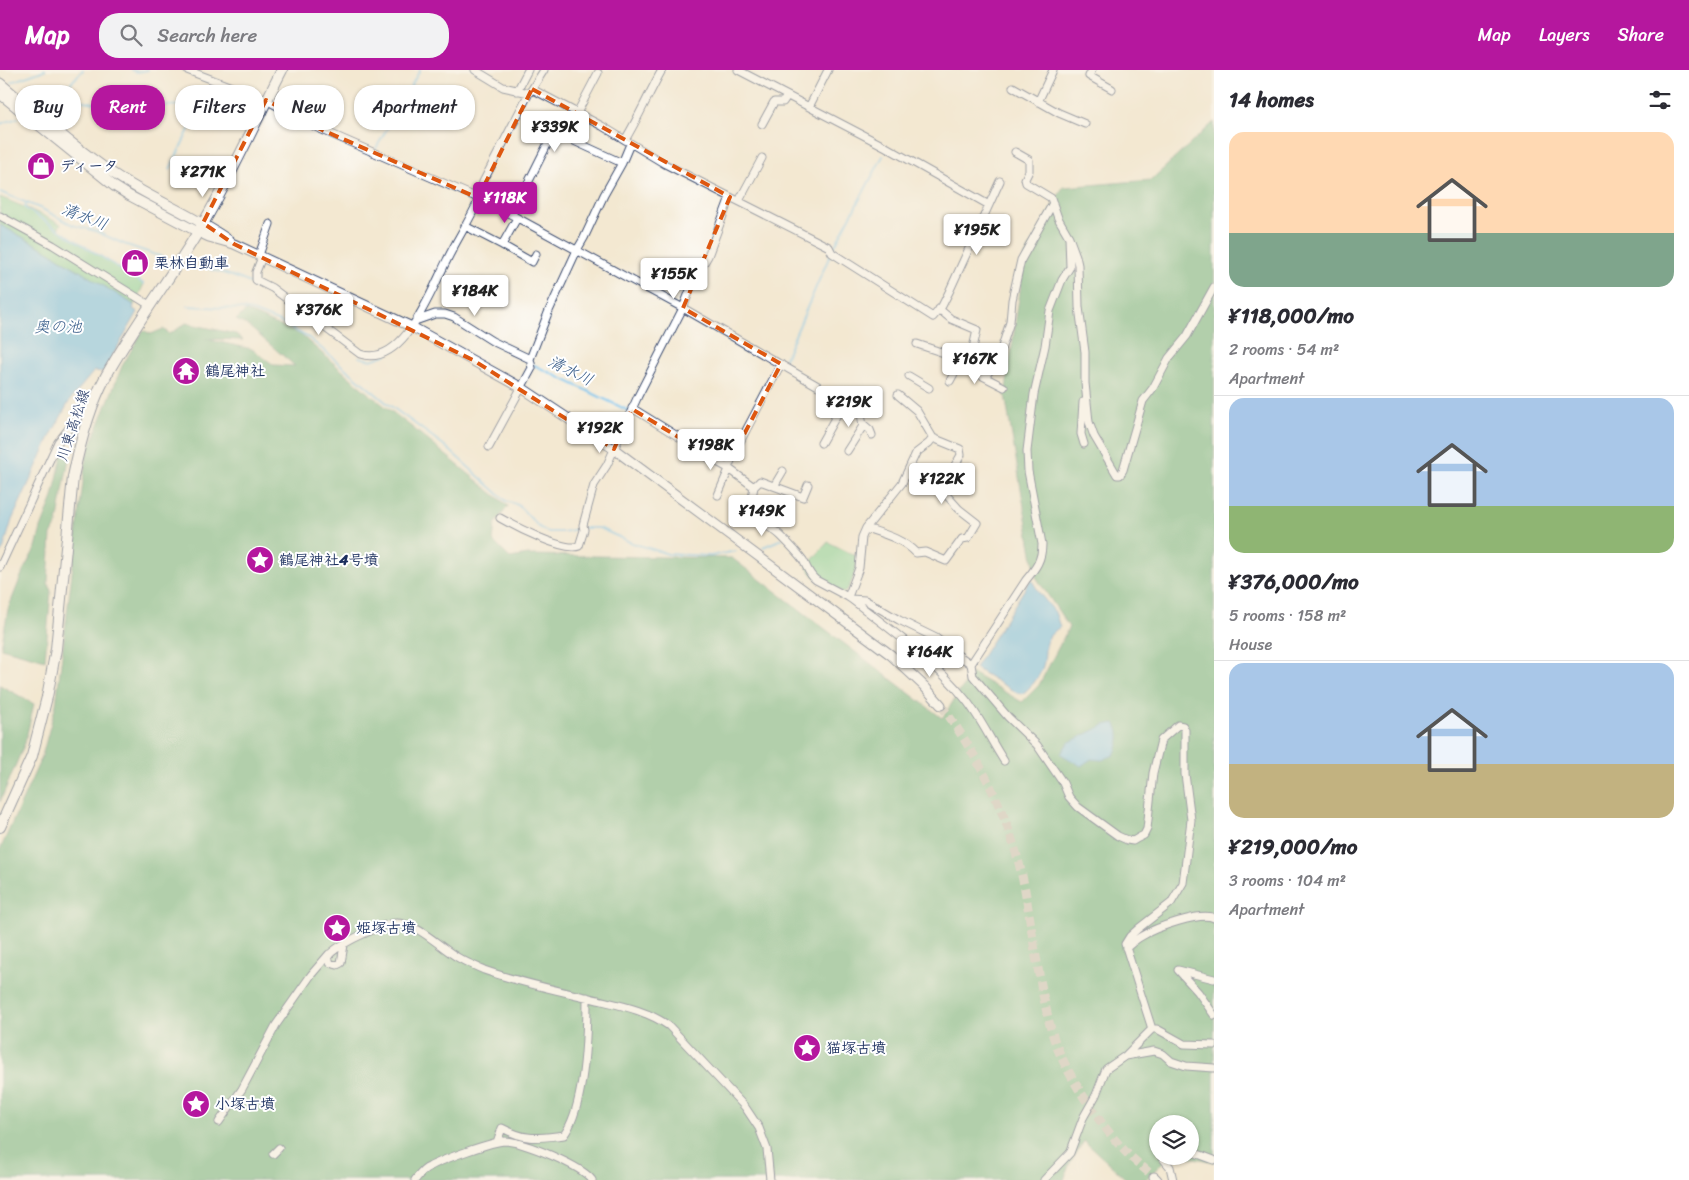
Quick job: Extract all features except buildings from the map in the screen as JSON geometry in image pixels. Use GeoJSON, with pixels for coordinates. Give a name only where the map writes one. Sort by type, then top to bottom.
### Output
{"type":"FeatureCollection","features":[{"type":"Feature","properties":{"kind":"main road","name":"川東高松線"},"geometry":{"type":"LineString","coordinates":[[0,827],[32,756],[48,697],[56,649],[73,477],[78,452],[92,408],[106,377],[201,228],[218,198],[282,70]]}},
{"type":"Feature","properties":{"kind":"street"},"geometry":{"type":"LineString","coordinates":[[187,70],[266,100],[320,129],[515,217],[683,308],[818,386]]}},
{"type":"Feature","properties":{"kind":"street"},"geometry":{"type":"LineString","coordinates":[[475,70],[503,86],[517,91],[531,91],[577,113],[665,164],[829,247],[832,254],[933,317],[950,292],[1000,181]]}},
{"type":"Feature","properties":{"kind":"street"},"geometry":{"type":"LineString","coordinates":[[517,91],[528,70]]}},
{"type":"Feature","properties":{"kind":"street"},"geometry":{"type":"LineString","coordinates":[[415,324],[478,199],[483,182],[544,70]]}},
{"type":"Feature","properties":{"kind":"street"},"geometry":{"type":"LineString","coordinates":[[489,447],[532,368],[530,359],[548,313],[604,195],[622,163],[628,142],[654,83],[662,70]]}},
{"type":"Feature","properties":{"kind":"street"},"geometry":{"type":"LineString","coordinates":[[738,70],[989,205]]}},
{"type":"Feature","properties":{"kind":"street"},"geometry":{"type":"LineString","coordinates":[[809,107],[828,70]]}},
{"type":"Feature","properties":{"kind":"street"},"geometry":{"type":"LineString","coordinates":[[1038,102],[1053,70]]}},
{"type":"Feature","properties":{"kind":"street"},"geometry":{"type":"LineString","coordinates":[[1092,70],[1089,76],[1112,89]]}},
{"type":"Feature","properties":{"kind":"street"},"geometry":{"type":"LineString","coordinates":[[577,113],[598,73]]}},
{"type":"Feature","properties":{"kind":"street"},"geometry":{"type":"LineString","coordinates":[[0,83],[113,173],[201,228]]}},
{"type":"Feature","properties":{"kind":"street"},"geometry":{"type":"LineString","coordinates":[[1013,87],[1038,102],[1085,124]]}},
{"type":"Feature","properties":{"kind":"street"},"geometry":{"type":"LineString","coordinates":[[0,94],[114,186],[130,196],[415,324],[522,388],[614,449],[891,655],[941,705]]}},
{"type":"Feature","properties":{"kind":"street"},"geometry":{"type":"LineString","coordinates":[[762,124],[774,102],[783,102],[787,96]]}},
{"type":"Feature","properties":{"kind":"street"},"geometry":{"type":"LineString","coordinates":[[502,244],[553,133],[622,163]]}},
{"type":"Feature","properties":{"kind":"street"},"geometry":{"type":"LineString","coordinates":[[1015,152],[1029,160],[1030,171],[1024,179],[1026,182],[1051,198],[1058,218],[1069,237],[1078,265],[1079,307],[1089,422],[1094,436],[1116,475],[1120,475],[1143,400],[1153,388],[1169,358],[1187,336],[1214,287]]}},
{"type":"Feature","properties":{"kind":"street"},"geometry":{"type":"LineString","coordinates":[[739,201],[762,158]]}},
{"type":"Feature","properties":{"kind":"street"},"geometry":{"type":"LineString","coordinates":[[500,518],[530,534],[572,547],[579,546],[584,530],[582,525],[594,485],[607,466],[630,412],[683,308],[694,280],[708,256],[730,197]]}},
{"type":"Feature","properties":{"kind":"street"},"geometry":{"type":"LineString","coordinates":[[984,378],[998,359],[1010,322],[1012,300],[1021,260],[1053,203]]}},
{"type":"Feature","properties":{"kind":"street"},"geometry":{"type":"LineString","coordinates":[[0,216],[54,245],[151,306]]}},
{"type":"Feature","properties":{"kind":"street"},"geometry":{"type":"LineString","coordinates":[[270,224],[256,272],[256,280],[272,288],[360,354],[367,356],[376,355],[388,350],[415,324],[436,314],[454,317],[492,341],[530,359]]}},
{"type":"Feature","properties":{"kind":"street"},"geometry":{"type":"LineString","coordinates":[[465,226],[502,244],[532,262],[536,254]]}},
{"type":"Feature","properties":{"kind":"street"},"geometry":{"type":"LineString","coordinates":[[1069,237],[1070,266],[1062,280],[1050,311],[1045,346],[1034,394],[1026,451],[1042,544],[1042,556],[1037,567],[1026,580],[971,664],[973,676],[980,686],[1008,717],[1037,744],[1063,783],[1069,797],[1106,828],[1128,840],[1133,841],[1144,834],[1147,829],[1153,773],[1161,740],[1178,725],[1183,726],[1186,730],[1185,774],[1191,820],[1183,883],[1171,903],[1130,936],[1125,944],[1152,1029]]}},
{"type":"Feature","properties":{"kind":"street"},"geometry":{"type":"LineString","coordinates":[[939,310],[977,330],[973,348]]}},
{"type":"Feature","properties":{"kind":"street"},"geometry":{"type":"LineString","coordinates":[[917,344],[944,353],[957,363],[1004,387]]}},
{"type":"Feature","properties":{"kind":"street"},"geometry":{"type":"LineString","coordinates":[[950,381],[957,368],[957,363]]}},
{"type":"Feature","properties":{"kind":"street"},"geometry":{"type":"LineString","coordinates":[[718,495],[735,449],[781,364]]}},
{"type":"Feature","properties":{"kind":"street"},"geometry":{"type":"LineString","coordinates":[[909,376],[929,388]]}},
{"type":"Feature","properties":{"kind":"street"},"geometry":{"type":"LineString","coordinates":[[1084,444],[1081,434],[1085,384]]}},
{"type":"Feature","properties":{"kind":"street"},"geometry":{"type":"LineString","coordinates":[[866,528],[893,537],[908,545],[916,553],[925,552],[946,561],[962,539],[968,538],[977,523],[959,509],[940,489],[961,455],[960,449],[933,438],[917,411],[898,395]]}},
{"type":"Feature","properties":{"kind":"street"},"geometry":{"type":"LineString","coordinates":[[821,443],[844,402]]}},
{"type":"Feature","properties":{"kind":"street"},"geometry":{"type":"LineString","coordinates":[[847,451],[863,426],[860,407]]}},
{"type":"Feature","properties":{"kind":"street"},"geometry":{"type":"LineString","coordinates":[[0,567],[58,442],[78,417],[86,410],[92,408]]}},
{"type":"Feature","properties":{"kind":"street"},"geometry":{"type":"LineString","coordinates":[[630,412],[706,453],[754,487]]}},
{"type":"Feature","properties":{"kind":"street"},"geometry":{"type":"LineString","coordinates":[[863,424],[870,430],[872,435]]}},
{"type":"Feature","properties":{"kind":"street"},"geometry":{"type":"LineString","coordinates":[[849,598],[859,568],[862,537],[866,528],[902,483],[916,453],[933,438]]}},
{"type":"Feature","properties":{"kind":"street"},"geometry":{"type":"LineString","coordinates":[[706,453],[735,449]]}},
{"type":"Feature","properties":{"kind":"street"},"geometry":{"type":"LineString","coordinates":[[774,486],[783,471]]}},
{"type":"Feature","properties":{"kind":"street"},"geometry":{"type":"LineString","coordinates":[[808,485],[803,498],[760,481],[754,487],[750,507],[755,518],[780,535],[802,559],[812,577],[849,598],[940,671],[978,717],[1004,762]]}},
{"type":"Feature","properties":{"kind":"street"},"geometry":{"type":"LineString","coordinates":[[849,598],[865,600],[936,638],[971,664]]}},
{"type":"Feature","properties":{"kind":"street"},"geometry":{"type":"LineString","coordinates":[[1126,948],[1142,935],[1186,919],[1209,915],[1214,918]]}},
{"type":"Feature","properties":{"kind":"street"},"geometry":{"type":"LineString","coordinates":[[219,1122],[242,1089],[276,1025],[311,975],[329,954],[364,933],[384,925],[398,923],[411,926],[457,957],[484,970],[657,1017],[669,1026],[745,1108],[759,1128],[767,1149],[770,1180]]}},
{"type":"Feature","properties":{"kind":"street"},"geometry":{"type":"LineString","coordinates":[[329,954],[330,963],[341,964],[344,945]]}},
{"type":"Feature","properties":{"kind":"street"},"geometry":{"type":"LineString","coordinates":[[1214,979],[1178,970],[1198,992],[1214,1015]]}},
{"type":"Feature","properties":{"kind":"street"},"geometry":{"type":"LineString","coordinates":[[497,1142],[502,1128],[518,1136],[534,1139],[564,1135],[570,1126],[578,1099],[582,1070],[587,1031],[587,997]]}},
{"type":"Feature","properties":{"kind":"street"},"geometry":{"type":"LineString","coordinates":[[1044,1180],[1070,1154],[1083,1118],[1096,1094],[1106,1069],[1125,1056],[1152,1029],[1157,1029],[1184,1044],[1214,1045]]}},
{"type":"Feature","properties":{"kind":"street"},"geometry":{"type":"LineString","coordinates":[[1125,1056],[1154,1051],[1163,1054],[1171,1061],[1186,1066],[1214,1068]]}},
{"type":"Feature","properties":{"kind":"street"},"geometry":{"type":"LineString","coordinates":[[415,1180],[427,1167],[497,1142],[511,1142],[527,1147],[577,1167],[589,1175],[592,1180]]}},
{"type":"Feature","properties":{"kind":"street"},"geometry":{"type":"LineString","coordinates":[[273,1154],[279,1148]]}},
{"type":"Feature","properties":{"kind":"street"},"geometry":{"type":"LineString","coordinates":[[1199,1154],[1214,1160]]}},
{"type":"Feature","properties":{"kind":"street"},"geometry":{"type":"LineString","coordinates":[[1168,1165],[1173,1180]]}},
{"type":"Feature","properties":{"kind":"highlighted area"},"geometry":{"type":"Polygon","coordinates":[[[532,89],[730,197],[683,308],[781,364],[740,442],[727,451],[695,447],[632,409],[614,449],[473,360],[234,244],[203,223],[266,100],[320,129],[478,198],[532,89]]]}},
{"type":"Feature","properties":{"kind":"green space"},"geometry":{"type":"Polygon","coordinates":[[[1214,122],[1214,1162],[1199,1159],[1199,1115],[1149,1115],[1149,1165],[1160,1165],[1146,1180],[1127,1180],[1084,1141],[1069,1165],[1064,1180],[0,1180],[0,850],[42,756],[56,704],[86,457],[122,366],[143,330],[151,334],[163,329],[170,334],[186,323],[236,334],[243,340],[205,339],[252,349],[274,365],[295,366],[247,325],[236,320],[246,311],[301,335],[368,393],[508,506],[495,524],[493,541],[510,558],[528,555],[732,558],[942,718],[972,673],[1022,702],[1039,685],[1069,627],[1036,577],[1005,395],[1025,256],[1063,187],[1151,180],[1214,122]]]}},
{"type":"Feature","properties":{"kind":"green space"},"geometry":{"type":"Polygon","coordinates":[[[0,197],[24,207],[55,227],[25,207],[61,224],[58,229],[144,284],[134,305],[46,250],[0,225],[0,197]]]}},
{"type":"Feature","properties":{"kind":"green space"},"geometry":{"type":"Polygon","coordinates":[[[63,451],[70,453],[57,524],[51,535],[48,582],[51,591],[45,660],[1,648],[8,609],[24,569],[36,547],[53,497],[63,451]]]}},
{"type":"Feature","properties":{"kind":"green space"},"geometry":{"type":"Polygon","coordinates":[[[828,542],[858,557],[852,581],[844,593],[814,577],[807,566],[828,542]]]}},
{"type":"Feature","properties":{"kind":"green space"},"geometry":{"type":"Polygon","coordinates":[[[0,685],[34,704],[25,743],[0,802],[0,685]]]}},
{"type":"Feature","properties":{"kind":"water","name":"奥の池"},"geometry":{"type":"Polygon","coordinates":[[[0,225],[46,250],[134,305],[133,309],[138,312],[103,372],[94,371],[70,400],[50,437],[12,520],[0,554],[0,225]]]}},
{"type":"Feature","properties":{"kind":"water"},"geometry":{"type":"Polygon","coordinates":[[[1031,579],[1040,594],[1055,612],[1060,627],[1053,632],[1046,642],[1042,669],[1031,686],[1022,694],[1017,693],[975,668],[1031,579]]]}},
{"type":"Feature","properties":{"kind":"water"},"geometry":{"type":"Polygon","coordinates":[[[1115,723],[1119,739],[1114,755],[1102,760],[1091,759],[1081,766],[1061,754],[1068,743],[1105,725],[1115,723]]]}},
{"type":"Feature","properties":{"kind":"waterway"},"geometry":{"type":"LineString","coordinates":[[11,82],[45,70]]}},
{"type":"Feature","properties":{"kind":"waterway"},"geometry":{"type":"LineString","coordinates":[[67,85],[83,70]]}},
{"type":"Feature","properties":{"kind":"waterway"},"geometry":{"type":"LineString","coordinates":[[132,70],[138,72],[148,70]]}},
{"type":"Feature","properties":{"kind":"waterway"},"geometry":{"type":"LineString","coordinates":[[375,150],[420,70]]}},
{"type":"Feature","properties":{"kind":"waterway"},"geometry":{"type":"LineString","coordinates":[[81,100],[95,103],[175,106]]}},
{"type":"Feature","properties":{"kind":"waterway"},"geometry":{"type":"LineString","coordinates":[[0,124],[15,119]]}},
{"type":"Feature","properties":{"kind":"waterway"},"geometry":{"type":"LineString","coordinates":[[170,169],[189,130]]}},
{"type":"Feature","properties":{"kind":"waterway"},"geometry":{"type":"LineString","coordinates":[[833,249],[883,156]]}},
{"type":"Feature","properties":{"kind":"waterway","name":"清水川"},"geometry":{"type":"LineString","coordinates":[[0,192],[42,209],[73,225],[95,231],[124,244],[162,257]]}},
{"type":"Feature","properties":{"kind":"waterway"},"geometry":{"type":"LineString","coordinates":[[26,203],[25,208],[144,284]]}},
{"type":"Feature","properties":{"kind":"waterway"},"geometry":{"type":"LineString","coordinates":[[783,363],[830,255]]}},
{"type":"Feature","properties":{"kind":"waterway","name":"清水川"},"geometry":{"type":"LineString","coordinates":[[209,269],[253,284],[293,308]]}},
{"type":"Feature","properties":{"kind":"waterway"},"geometry":{"type":"LineString","coordinates":[[188,306],[252,311],[280,322],[309,338],[388,404],[445,446],[506,501],[518,505],[539,527],[548,532],[599,528],[632,543],[668,554],[711,556],[736,551]]}},
{"type":"Feature","properties":{"kind":"waterway","name":"清水川"},"geometry":{"type":"LineString","coordinates":[[359,357],[371,360],[388,354]]}},
{"type":"Feature","properties":{"kind":"waterway","name":"清水川"},"geometry":{"type":"LineString","coordinates":[[534,365],[629,411]]}},
{"type":"Feature","properties":{"kind":"waterway","name":"清水川"},"geometry":{"type":"LineString","coordinates":[[633,413],[659,429]]}},
{"type":"Feature","properties":{"kind":"waterway","name":"清水川"},"geometry":{"type":"LineString","coordinates":[[693,449],[705,453]]}},
{"type":"Feature","properties":{"kind":"waterway"},"geometry":{"type":"LineString","coordinates":[[763,547],[782,539]]}},
{"type":"Feature","properties":{"kind":"tunnel"},"geometry":{"type":"LineString","coordinates":[[941,705],[970,748],[1004,816],[1025,890],[1047,1014],[1063,1060],[1077,1086],[1104,1127],[1126,1153],[1154,1177]]}},
{"type":"Feature","properties":{"kind":"place","name":"ディータ"},"geometry":{"type":"Point","coordinates":[41,166]}},
{"type":"Feature","properties":{"kind":"place","name":"栗林自動車"},"geometry":{"type":"Point","coordinates":[135,263]}},
{"type":"Feature","properties":{"kind":"place","name":"鶴尾神社"},"geometry":{"type":"Point","coordinates":[186,371]}},
{"type":"Feature","properties":{"kind":"place","name":"鶴尾神社4号墳"},"geometry":{"type":"Point","coordinates":[260,560]}},
{"type":"Feature","properties":{"kind":"place","name":"姫塚古墳"},"geometry":{"type":"Point","coordinates":[337,928]}},
{"type":"Feature","properties":{"kind":"place","name":"猫塚古墳"},"geometry":{"type":"Point","coordinates":[807,1048]}},
{"type":"Feature","properties":{"kind":"place","name":"小塚古墳"},"geometry":{"type":"Point","coordinates":[196,1104]}}]}
